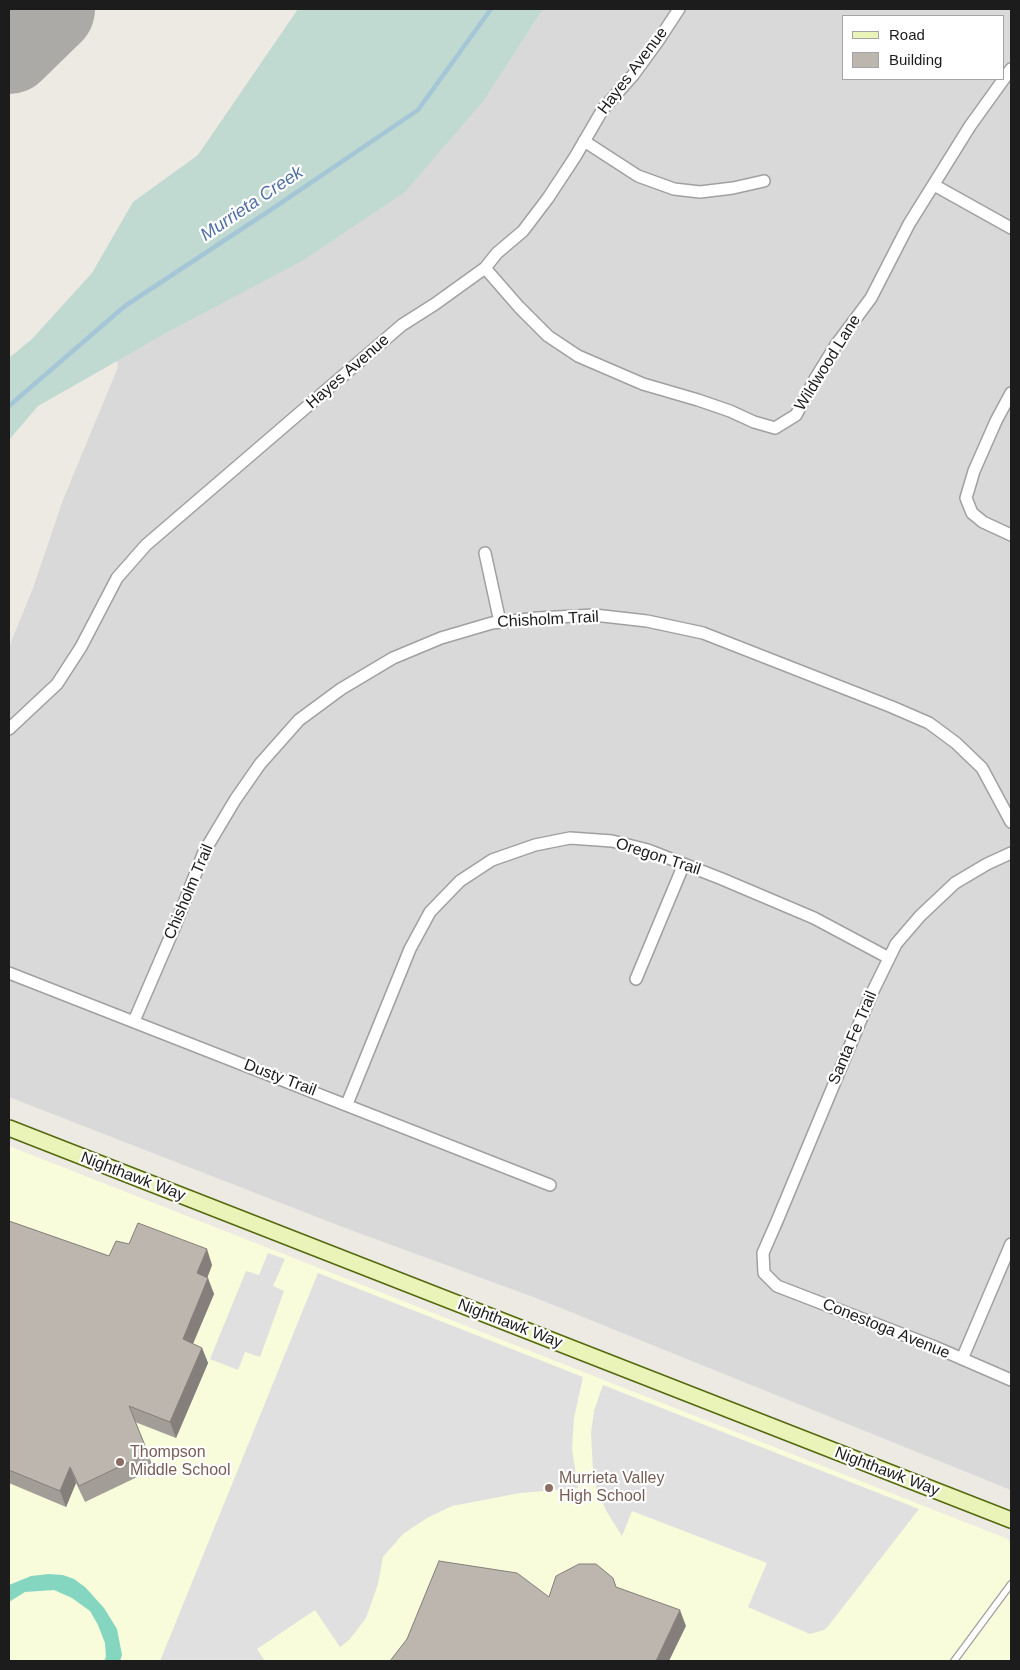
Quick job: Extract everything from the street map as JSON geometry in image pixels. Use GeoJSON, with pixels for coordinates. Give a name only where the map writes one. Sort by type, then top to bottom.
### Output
{"type":"FeatureCollection","features":[{"type":"Feature","properties":{"kind":"street","name":"Hayes Avenue"},"geometry":{"type":"LineString","coordinates":[[9,729],[57,684],[81,647],[117,578],[146,545],[402,325],[485,268],[522,231],[548,198],[603,109],[634,74],[678,9]]}},
{"type":"Feature","properties":{"kind":"street","name":"Wildwood Lane"},"geometry":{"type":"LineString","coordinates":[[485,268],[519,307],[548,336],[578,356],[643,384],[698,400],[754,422],[775,428],[796,415],[836,345],[871,298],[909,224],[970,126],[1003,80]]}},
{"type":"Feature","properties":{"kind":"street"},"geometry":{"type":"LineString","coordinates":[[584,141],[638,176],[674,189],[700,192],[764,181]]}},
{"type":"Feature","properties":{"kind":"street"},"geometry":{"type":"LineString","coordinates":[[934,185],[1011,228]]}},
{"type":"Feature","properties":{"kind":"street"},"geometry":{"type":"LineString","coordinates":[[1011,393],[996,421],[974,471],[966,498],[972,513],[983,522],[1011,535]]}},
{"type":"Feature","properties":{"kind":"street"},"geometry":{"type":"LineString","coordinates":[[485,552],[500,622]]}},
{"type":"Feature","properties":{"kind":"street","name":"Chisholm Trail"},"geometry":{"type":"LineString","coordinates":[[134,1021],[175,926],[204,852],[234,800],[260,764],[299,720],[341,689],[393,658],[441,638],[500,622],[594,615],[647,621],[703,633],[892,707],[929,724],[956,743],[982,768],[1011,822]]}},
{"type":"Feature","properties":{"kind":"street","name":"Oregon Trail"},"geometry":{"type":"LineString","coordinates":[[347,1104],[410,949],[430,912],[460,881],[492,860],[535,845],[570,838],[612,841],[648,850],[814,918],[889,958]]}},
{"type":"Feature","properties":{"kind":"street","name":"Santa Fe Trail"},"geometry":{"type":"LineString","coordinates":[[764,1273],[763,1252],[868,1002],[896,944],[920,916],[955,883],[1011,852]]}},
{"type":"Feature","properties":{"kind":"street"},"geometry":{"type":"LineString","coordinates":[[636,979],[684,864]]}},
{"type":"Feature","properties":{"kind":"street","name":"Dusty Trail"},"geometry":{"type":"LineString","coordinates":[[9,973],[550,1185]]}},
{"type":"Feature","properties":{"kind":"street","name":"Nighthawk Way"},"geometry":{"type":"LineString","coordinates":[[9,1128],[1011,1520]]}},
{"type":"Feature","properties":{"kind":"street"},"geometry":{"type":"LineString","coordinates":[[962,1359],[1011,1244]]}},
{"type":"Feature","properties":{"kind":"street","name":"Conestoga Avenue"},"geometry":{"type":"LineString","coordinates":[[764,1273],[777,1286],[1011,1380]]}},
{"type":"Feature","properties":{"kind":"lane"},"geometry":{"type":"LineString","coordinates":[[954,1661],[1011,1584]]}},
{"type":"Feature","properties":{"kind":"shaded area"},"geometry":{"type":"Polygon","coordinates":[[[298,9],[543,9],[485,99],[405,192],[302,261],[177,327],[38,406],[9,440],[9,358],[32,339],[92,273],[133,202],[198,155],[298,9]]]}},
{"type":"Feature","properties":{"kind":"shaded area"},"geometry":{"type":"Polygon","coordinates":[[[543,9],[1011,9],[1011,1490],[536,1298],[340,1226],[9,1097],[9,647],[33,588],[63,500],[118,367],[117,361],[177,327],[485,99],[543,9]]]}},
{"type":"Feature","properties":{"kind":"shaded area","name":"Murrieta Valley High School"},"geometry":{"type":"Polygon","coordinates":[[[9,1146],[1008,1539],[1011,1546],[1011,1661],[9,1661],[9,1146]]]}},
{"type":"Feature","properties":{"kind":"shaded area"},"geometry":{"type":"Polygon","coordinates":[[[268,1253],[285,1259],[273,1286],[284,1291],[260,1357],[245,1352],[238,1370],[210,1359],[246,1271],[259,1275],[268,1253]]]}},
{"type":"Feature","properties":{"kind":"shaded area"},"geometry":{"type":"Polygon","coordinates":[[[318,1273],[583,1377],[574,1418],[572,1449],[578,1488],[520,1493],[452,1506],[427,1518],[403,1534],[383,1557],[378,1584],[366,1618],[350,1639],[340,1647],[315,1610],[257,1649],[265,1661],[160,1661],[318,1273]]]}},
{"type":"Feature","properties":{"kind":"shaded area"},"geometry":{"type":"Polygon","coordinates":[[[603,1385],[919,1509],[829,1625],[824,1630],[810,1634],[748,1607],[767,1563],[632,1511],[622,1536],[597,1491],[593,1470],[591,1433],[594,1411],[603,1385]]]}},
{"type":"Feature","properties":{"kind":"green space"},"geometry":{"type":"Polygon","coordinates":[[[63,1575],[74,1579],[85,1587],[104,1608],[117,1629],[122,1655],[120,1661],[104,1661],[106,1657],[105,1643],[98,1625],[90,1611],[72,1598],[54,1590],[25,1592],[9,1602],[9,1585],[31,1576],[63,1575]]]}},
{"type":"Feature","properties":{"kind":"building","name":"Thompson Middle School"},"geometry":{"type":"Polygon","coordinates":[[[9,1221],[109,1256],[116,1241],[129,1244],[138,1223],[207,1249],[197,1273],[208,1278],[183,1339],[202,1348],[170,1422],[129,1406],[148,1453],[79,1486],[70,1467],[60,1491],[9,1470],[9,1221]]]}},
{"type":"Feature","properties":{"kind":"building"},"geometry":{"type":"Polygon","coordinates":[[[439,1561],[517,1573],[549,1597],[556,1576],[579,1564],[596,1564],[613,1578],[616,1587],[680,1610],[656,1661],[390,1661],[407,1639],[439,1561]]]}},
{"type":"Feature","properties":{"kind":"waterway","name":"Murrieta Creek"},"geometry":{"type":"LineString","coordinates":[[9,406],[125,306],[418,110],[491,9]]}},
{"type":"Feature","properties":{"kind":"runway"},"geometry":{"type":"LineString","coordinates":[[9,48],[49,9]]}},
{"type":"Feature","properties":{"kind":"place","name":"Thompson Middle School"},"geometry":{"type":"Point","coordinates":[120,1462]}},
{"type":"Feature","properties":{"kind":"place","name":"Murrieta Valley High School"},"geometry":{"type":"Point","coordinates":[549,1488]}}]}
